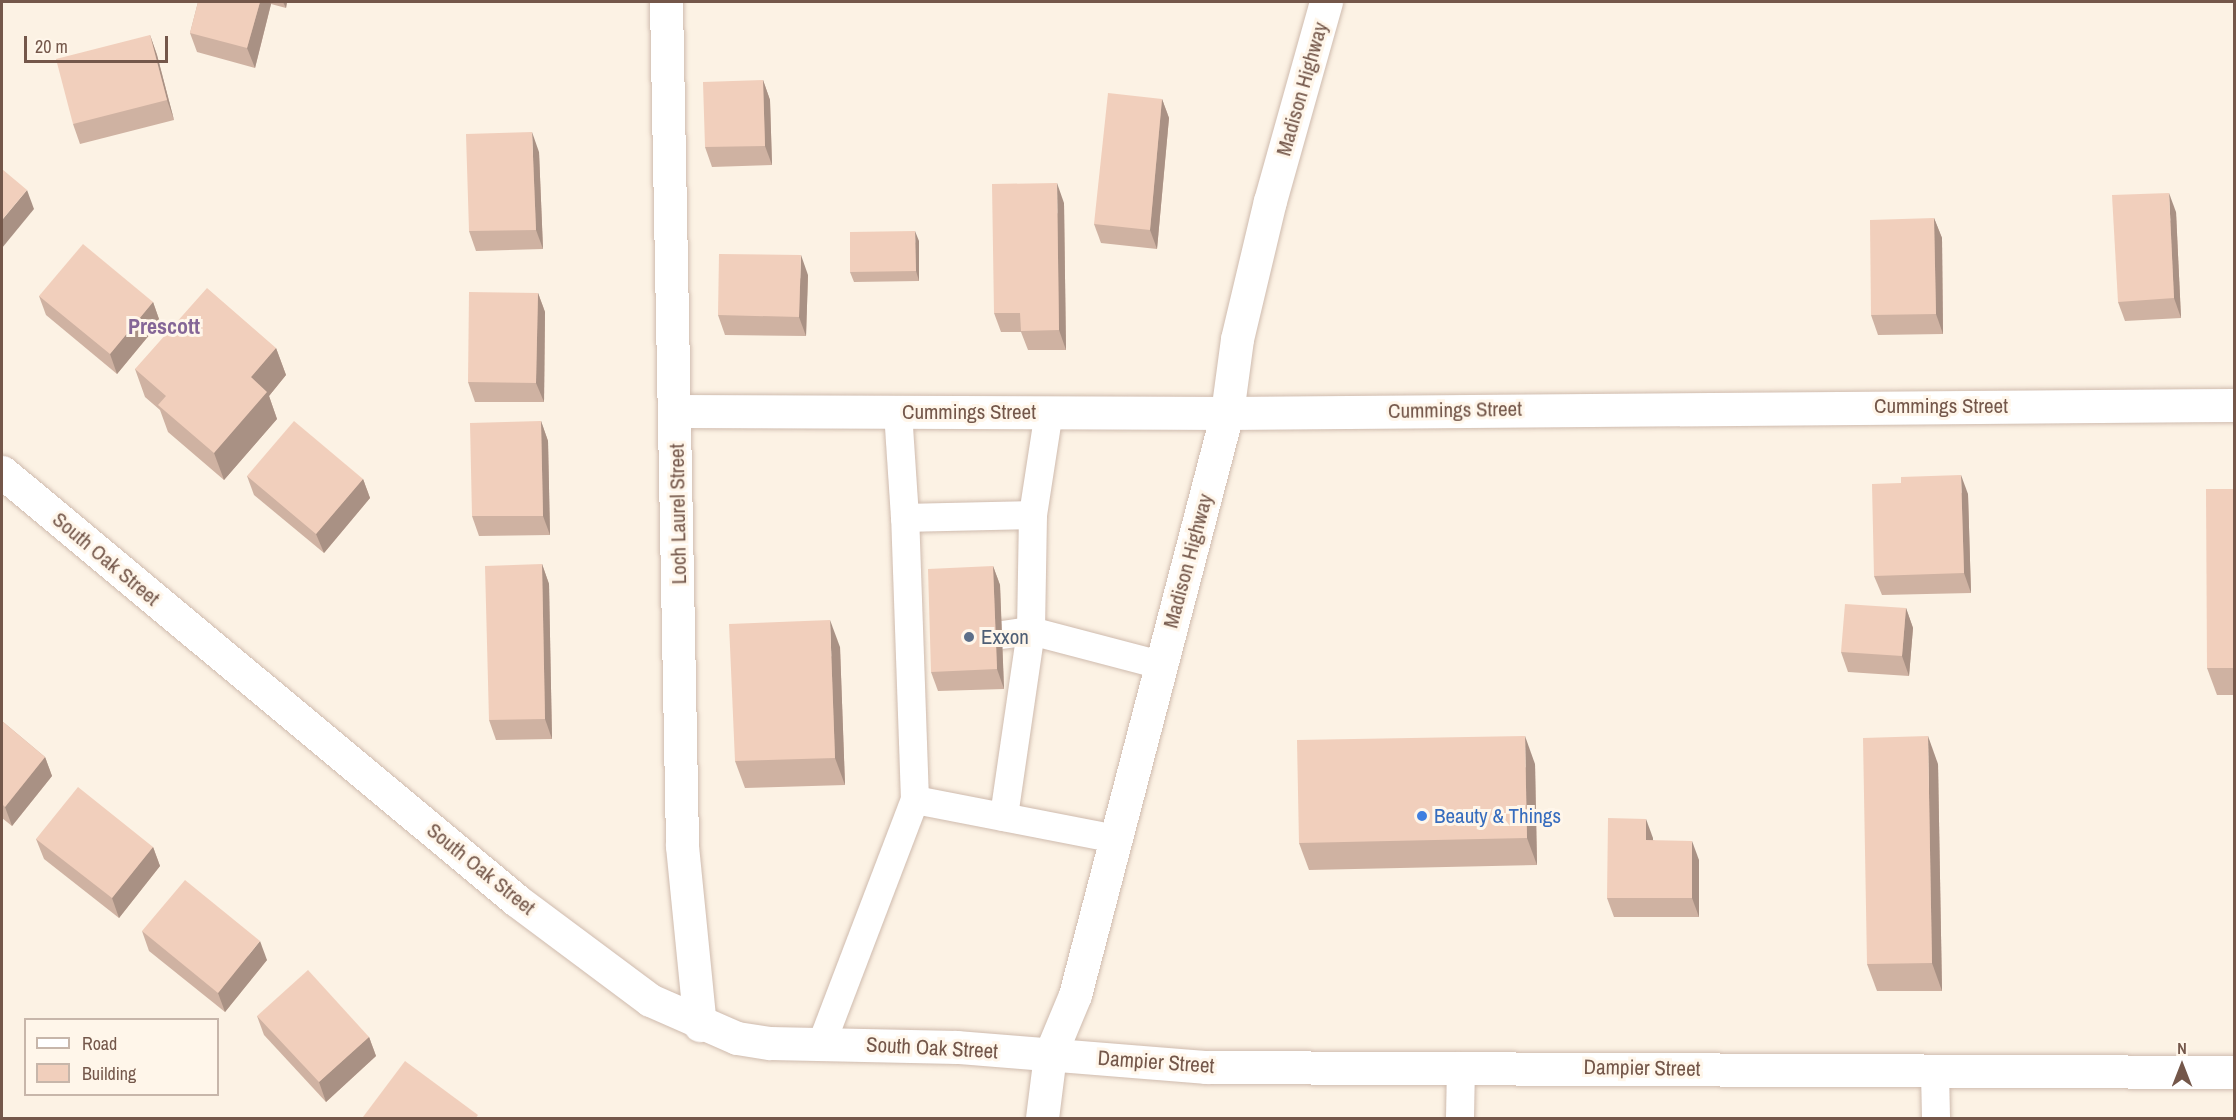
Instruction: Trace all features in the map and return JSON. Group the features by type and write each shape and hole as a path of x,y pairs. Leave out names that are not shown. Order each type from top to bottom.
{"main road":[{"name":"Loch Laurel Street","path":"666,2 676,411 682,846 700,1025"},
{"name":"Madison Highway","path":"1042,1119 1050,1054 1075,995 1227,413 1239,328 1326,2"},
{"name":"Cummings Street","path":"676,411 1227,413 2235,405"},
{"name":"South Oak Street","path":"2,472 516,900 650,1000 700,1025 737,1038 957,1047 1050,1054"},
{"name":"Dampier Street","path":"1050,1054 1206,1066 1461,1066 1935,1073 2235,1072"}],"lane":[{"path":"822,1043 915,800 922,640 905,518 898,412"},
{"path":"1004,817 1031,631 1033,515 1049,412"},
{"path":"905,518 1033,515"},
{"path":"1002,635 1031,631 1161,664"},
{"path":"915,800 1115,839"},
{"path":"1460,1119 1461,1066"},
{"path":"1935,1073 1936,1119"}],"building":[{"path":"198,2 260,2 247,48 190,33"},
{"path":"150,35 167,100 73,124 56,59"},
{"path":"763,80 765,146 705,147 703,82"},
{"path":"1108,93 1162,99 1150,230 1094,224"},
{"path":"532,132 536,230 469,231 466,134"},
{"path":"2,169 27,190 2,220"},
{"path":"1057,183 1059,330 1021,331 1020,313 994,313 992,184"},
{"path":"2169,193 2174,298 2118,302 2112,195"},
{"path":"1934,218 1936,314 1871,315 1870,220"},
{"path":"915,231 916,271 850,272 850,232"},
{"path":"83,244 153,302 110,354 39,296"},
{"path":"719,254 801,255 799,317 718,315"},
{"path":"207,288 276,348 251,377 267,392 214,453 158,405 166,396 135,369"},
{"path":"469,292 538,293 536,383 468,382"},
{"path":"294,421 363,479 316,534 247,476"},
{"path":"541,421 543,516 472,516 470,423"},
{"path":"1961,475 1964,573 1874,576 1872,484 1901,483 1901,477"},
{"path":"2206,489 2235,489 2235,668 2207,668"},
{"path":"542,564 545,719 489,720 485,566"},
{"name":"Exxon","path":"993,566 997,669 931,672 928,569"},
{"path":"1845,604 1906,608 1902,656 1841,652"},
{"path":"830,620 835,758 735,761 729,624"},
{"path":"2,721 45,757 5,807 2,804"},
{"name":"Beauty & Things","path":"1525,736 1527,838 1299,843 1297,740"},
{"path":"1928,736 1932,963 1867,964 1863,738"},
{"path":"78,787 153,847 112,898 36,839"},
{"path":"1608,818 1646,819 1646,840 1692,841 1692,898 1607,898"},
{"path":"185,880 260,941 218,993 142,931"},
{"path":"308,970 369,1037 319,1082 257,1016"},
{"path":"405,1061 478,1115 475,1119 365,1119 363,1117"}],"place":[{"name":"Exxon","path":"969,637"},
{"name":"Beauty & Things","path":"1422,816"}],"district":[{"name":"Prescott","path":"164,327"}]}
